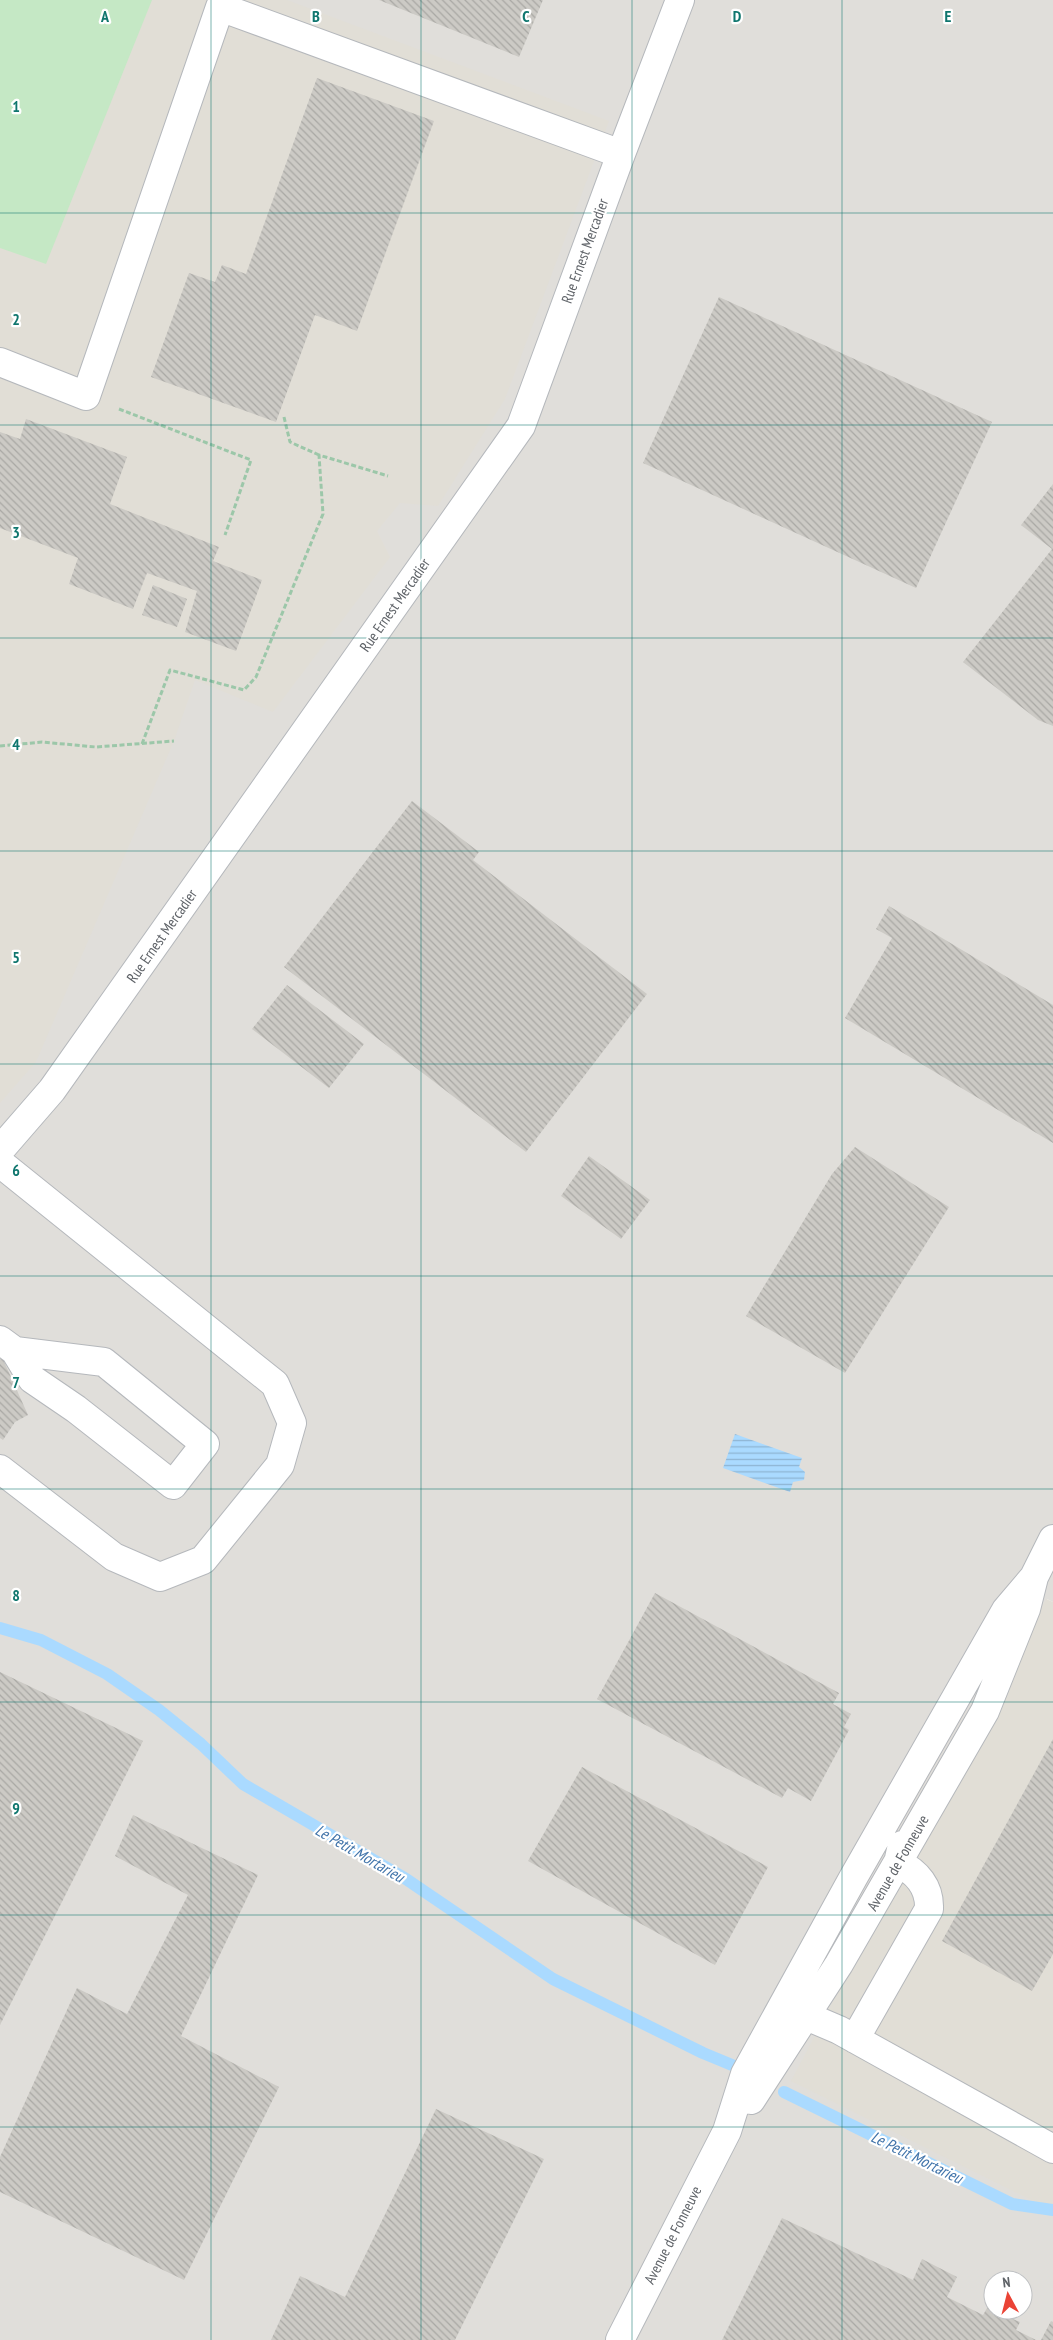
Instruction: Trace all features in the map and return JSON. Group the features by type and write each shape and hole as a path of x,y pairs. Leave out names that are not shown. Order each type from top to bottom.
{"street":[{"name":"Rue Ernest Mercadier","path":"0,1150 52,1090 521,426 680,0"},
{"path":"0,362 86,396 220,6 621,154"},
{"path":"0,1163 275,1384 292,1423 280,1465 203,1560 160,1577 114,1557 0,1469"},
{"path":"7,1346 104,1362 206,1444 173,1485 76,1409 32,1379 7,1346"},
{"name":"Avenue de Fonneuve","path":"727,2131 749,2103 804,2015 839,1964 985,1711 1026,1609 1043,1583 1053,1539"},
{"name":"Avenue de Fonneuve","path":"620,2340 727,2131 745,2074 853,1878 1006,1610 1043,1583"},
{"path":"854,2039 930,1909 930,1896 924,1884 908,1868 898,1863 925,1753"},
{"path":"804,2015 840,2030 1053,2149"}],"path":[{"path":"86,396 251,460 225,535"},
{"path":"284,417 290,442 319,454 388,476"},
{"path":"142,744 170,670 244,690 256,677 323,514 319,454"},
{"path":"0,746 42,742 96,747 174,741"}],"shaded area":[{"path":"0,0 1053,0 1053,1602 1047,1599 1045,2207 1053,2208 1053,2340 0,2340"},
{"path":"0,0 287,0 609,121 505,399 438,506 400,503 377,531 390,557 273,712 195,680 174,741 36,1062 0,1103"},
{"path":"1046,1599 1053,1602 1053,2208 1045,2207 791,2081"}],"green space":[{"path":"0,0 152,0 46,264 0,248"}],"water":[{"path":"735,1434 802,1458 799,1467 805,1472 804,1480 793,1482 790,1492 723,1468"}],"building":[{"path":"379,0 543,0 519,57"},
{"path":"317,78 434,121 357,331 315,315 276,422 151,377 189,273 215,282 222,265 246,274"},
{"path":"719,297 992,422 916,588 643,463"},
{"path":"26,419 127,457 110,504 219,547 213,561 262,580 236,651 185,632 197,591 147,573 133,609 69,584 78,558 0,528 0,432 20,439"},
{"path":"1053,484 1053,726 1038,720 963,662 1052,549 1021,525"},
{"path":"153,585 187,599 177,627 142,615"},
{"path":"412,801 479,852 473,860 647,994 526,1152 284,967"},
{"path":"889,906 1053,1005 1053,1143 845,1018 892,938 876,929"},
{"path":"287,985 364,1044 329,1088 252,1029"},
{"path":"855,1147 949,1207 845,1373 746,1316 832,1174"},
{"path":"589,1156 650,1200 621,1239 561,1196"},
{"path":"2,1357 28,1415 15,1422 3,1440 0,1438 0,1360"},
{"path":"655,1593 839,1693 833,1704 851,1714 844,1727 849,1730 811,1801 788,1788 782,1798 597,1699"},
{"path":"0,1672 143,1741 0,2025"},
{"path":"1053,1739 1053,1954 1032,1991 942,1941"},
{"path":"582,1767 768,1867 715,1965 528,1861"},
{"path":"133,1815 258,1875 181,2036 279,2087 184,2280 0,2192 0,2157 77,1988 127,2014 188,1895 115,1856"},
{"path":"436,2109 544,2159 455,2340 271,2340 300,2276 345,2297"},
{"path":"782,2218 913,2280 922,2259 957,2277 947,2297 983,2315 983,2320 1015,2320 1020,2322 1016,2330 1036,2340 722,2340"},
{"path":"1051,2321 1053,2322 1053,2340 1041,2340"}],"waterway":[{"name":"Le Petit Mortarieu","path":"0,1628 41,1640 107,1674 159,1710 201,1744 243,1784 406,1879 553,1979 703,2053 732,2065"},
{"name":"Le Petit Mortarieu","path":"784,2092 1012,2204 1053,2210"}]}
